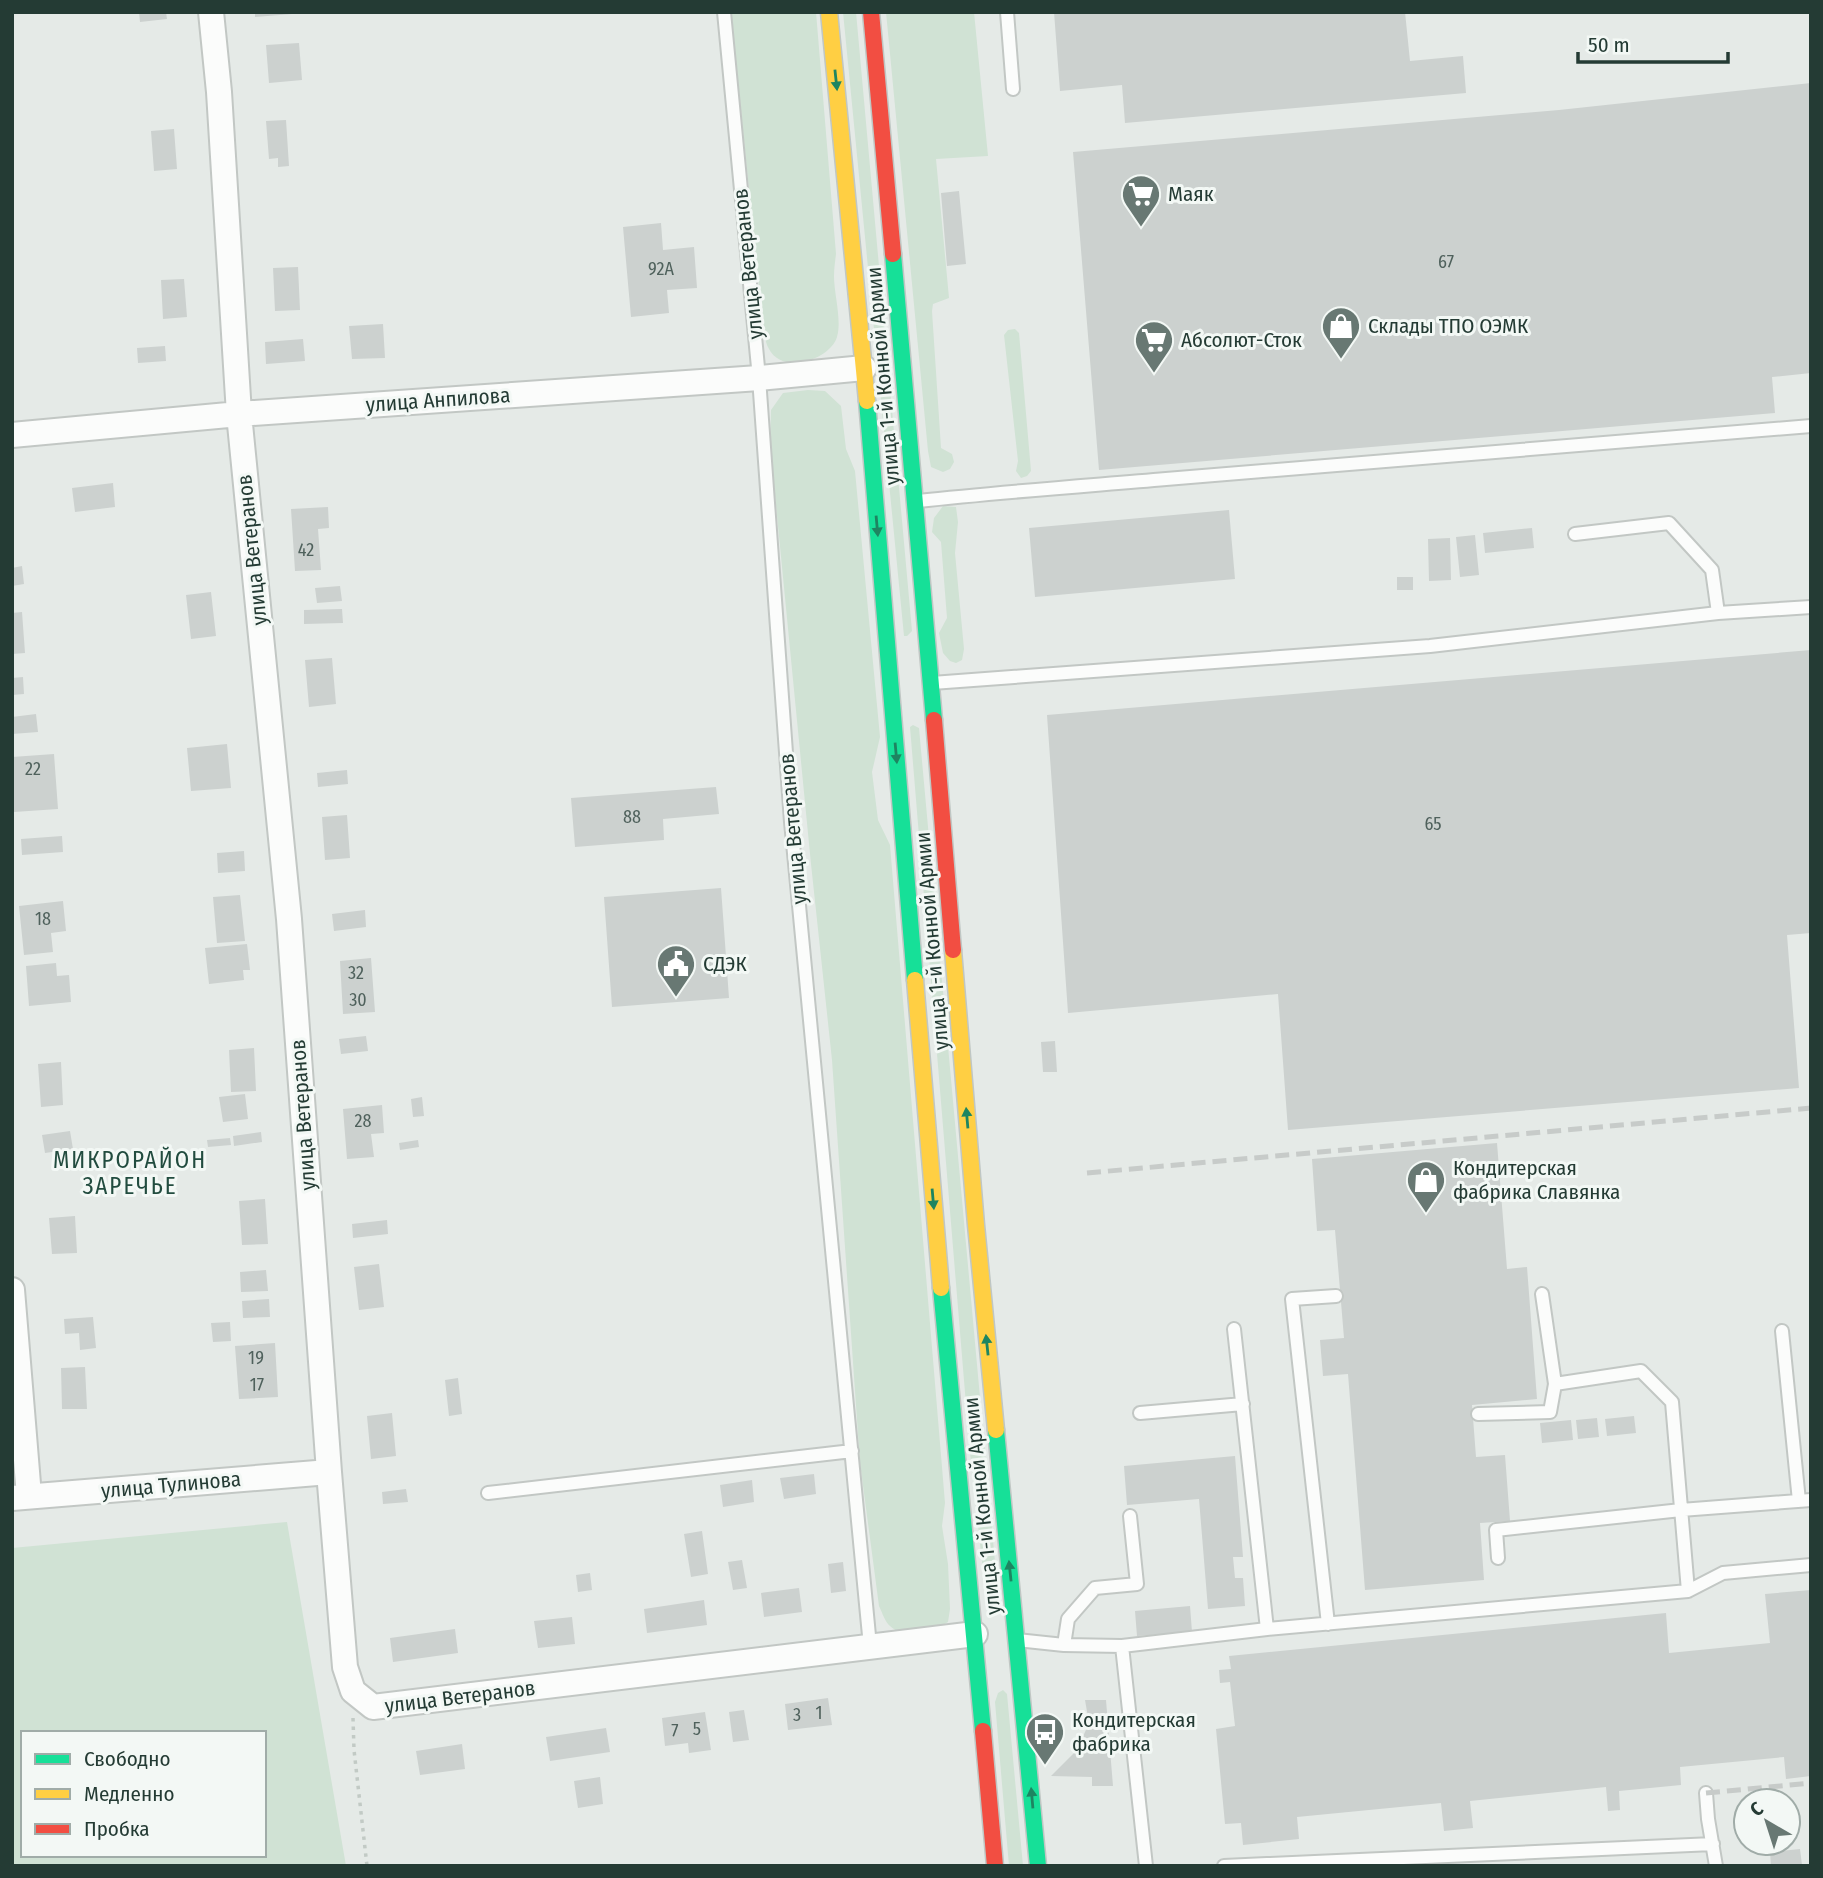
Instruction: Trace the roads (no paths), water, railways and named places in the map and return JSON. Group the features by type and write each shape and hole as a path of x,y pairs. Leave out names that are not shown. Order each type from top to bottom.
{"main road":[{"name":"улица 1-й Конной Армии","path":"830,12 864,368 911,685 976,1225 992,1640 995,1866"},
{"name":"улица 1-й Конной Армии","path":"871,12 916,501 911,685 936,1229 992,1640 1038,1866"}],"street":[{"name":"улица Ветеранов","path":"211,12 219,92 239,414 289,919 345,1667 353,1691 373,1707 870,1646 992,1640"},
{"name":"улица Анпилова","path":"12,435 239,414 759,378 864,368"},
{"path":"12,1290 20,1497"},
{"name":"улица Тулинова","path":"20,1497 329,1472"}],"lane":[{"name":"улица Ветеранов","path":"724,12 759,378 791,822 870,1646"},
{"path":"1007,12 1013,89"},
{"path":"916,501 1811,426"},
{"path":"1575,534 1669,523 1712,570 1718,613"},
{"path":"911,685 1430,646 1718,613 1811,607"},
{"path":"1478,1414 1549,1412 1555,1384 1542,1294"},
{"path":"1328,1624 1292,1299 1336,1296"},
{"path":"1234,1329 1267,1629"},
{"path":"1497,1558 1496,1530 1681,1510 1805,1501 1782,1331"},
{"path":"1555,1384 1641,1371 1672,1402 1688,1591"},
{"path":"1140,1413 1243,1404"},
{"path":"488,1493 852,1451"},
{"path":"1064,1645 1068,1619 1095,1588 1137,1584 1130,1516"},
{"path":"992,1640 1122,1646 1267,1629 1688,1591 1723,1573 1811,1565"},
{"path":"1122,1646 1146,1866"},
{"path":"1706,1793 1716,1866"},
{"path":"1224,1866 1713,1844"}],"railway":[{"path":"1087,1173 1811,1108"},
{"path":"1706,1793 1811,1783"}],"place":[{"name":"Маяк","path":"1141,228"},
{"name":"Склады ТПО ОЭМК","path":"1341,360"},
{"name":"Абсолют-Сток","path":"1154,374"},
{"name":"СДЭК","path":"676,998"},
{"name":"Кондитерская фабрика Славянка","path":"1426,1214"},
{"name":"Кондитерская фабрика","path":"1045,1766"}],"district":[{"name":"МИКРОРАЙОН ЗАРЕЧЬЕ","path":"130,1173"}]}
